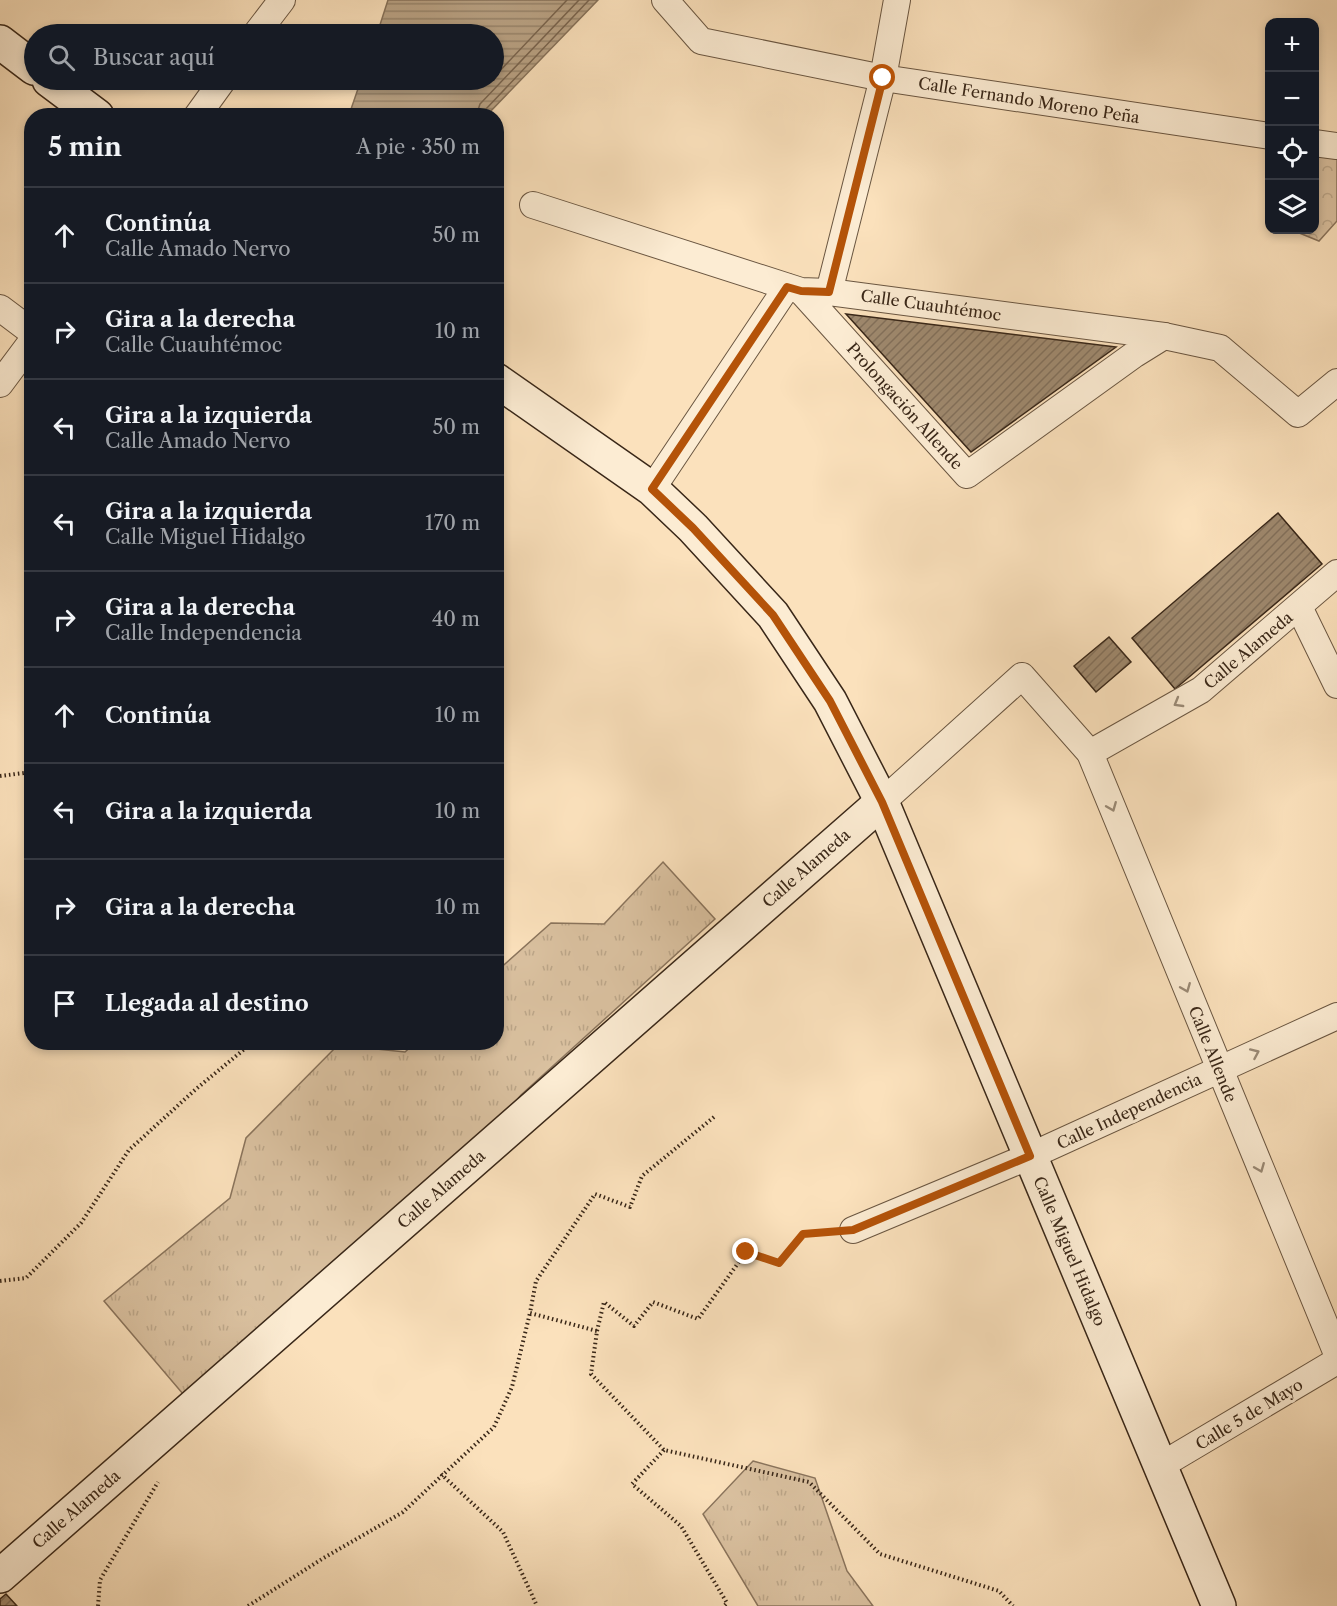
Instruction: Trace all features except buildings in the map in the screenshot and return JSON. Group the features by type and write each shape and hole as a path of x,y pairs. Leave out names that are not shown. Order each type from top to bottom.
{"street":[{"path":"264,24 282,0"},
{"name":"Calle Fernando Moreno Peña","path":"666,0 701,41 883,78 1265,135"},
{"path":"829,292 883,78 897,0"},
{"path":"0,42 24,60"},
{"path":"63,90 87,108"},
{"path":"203,108 216,90"},
{"path":"1319,144 1337,146"},
{"name":"Calle Cuauhtémoc","path":"533,205 794,289 1164,336 1220,348 1298,414 1337,382"},
{"path":"652,489 794,289"},
{"name":"Prolongación Allende","path":"794,289 967,474 1135,354 1164,336"},
{"path":"0,308 24,326"},
{"path":"0,384 24,352"},
{"name":"Calle Miguel Hidalgo","path":"504,386 652,489 693,528 773,615 830,701 882,802 1219,1606"},
{"name":"Calle Alameda","path":"1090,753 1201,690 1337,573"},
{"path":"1299,607 1337,684"},
{"name":"Calle Allende","path":"882,802 1022,676 1090,753 1337,1354"},
{"name":"Calle Alameda","path":"0,1576 882,802"},
{"name":"Calle Independencia","path":"853,1230 1030,1156 1337,1016"},
{"name":"Calle 5 de Mayo","path":"1160,1466 1337,1361"}],"path":[{"path":"0,776 24,773"},
{"path":"0,1281 26,1278 81,1223 129,1150 243,1050"},
{"path":"249,1606 322,1559 403,1512 441,1474 494,1427 513,1387 536,1281 595,1194 630,1207 642,1176 714,1117"},
{"path":"853,1230 803,1234 779,1263 746,1252 698,1319 653,1302 633,1326 604,1302 591,1374 664,1450 809,1482 880,1554 999,1591 1013,1606"},
{"path":"530,1313 597,1331"},
{"path":"664,1450 632,1484 681,1526 727,1603 724,1606"},
{"path":"441,1474 503,1532 537,1606"},
{"path":"98,1606 100,1580 160,1479"}],"green space":[{"path":"1319,157 1337,159 1337,221 1319,241 1302,234 1319,234"},
{"path":"663,862 715,919 521,1095 474,1151 183,1394 104,1301 230,1198 246,1138 333,1050 405,1052 407,1050 504,1050 504,965 551,923 604,924"},
{"path":"753,1461 815,1478 847,1571 873,1606 758,1606 703,1514"}],"water":[{"path":"388,0 598,0 494,108 351,108 358,90 504,90 504,24 380,24"}],"route":[{"path":"746,1252 779,1263 803,1234 853,1230 1030,1156 882,802 830,701 773,615 693,528 652,489 787,287 801,291 829,292 883,78"}]}
